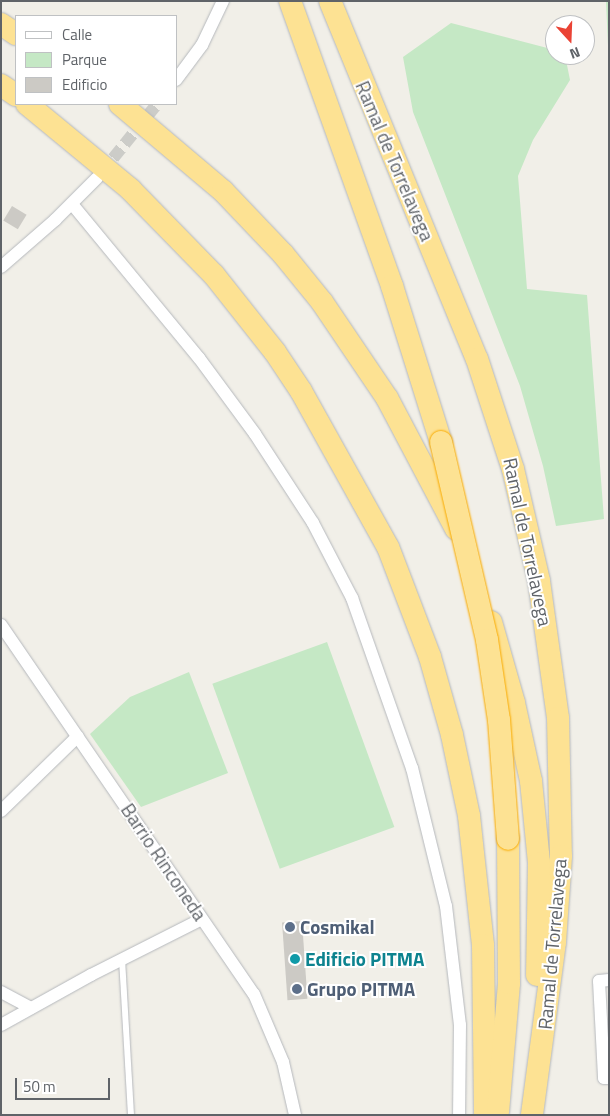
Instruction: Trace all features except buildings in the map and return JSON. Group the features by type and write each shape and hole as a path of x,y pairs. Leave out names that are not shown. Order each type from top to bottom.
{"highway":[{"name":"Ramal de Torrelavega","path":"290,1 392,286 441,442 468,547 489,648 499,720 508,839 509,983 498,1115"},
{"name":"Ramal de Torrelavega","path":"330,1 477,359 513,469 539,581 558,718 560,856 554,942 532,1115"},
{"path":"1,24 15,33"},
{"path":"1,85 15,94"},
{"path":"28,105 93,155 159,216 246,314 275,352 322,425 391,554 430,657 452,736 469,816 483,945 485,1115"},
{"path":"121,105 223,191 283,254 322,302 405,429 470,561 514,703 531,781 538,836 537,974 522,1115"}],"street":[{"path":"178,77 202,45 223,1"},
{"path":"1,267 72,204 97,178"},
{"path":"72,204 199,358 255,434 313,523 352,598 412,768 446,906 460,1025 459,1115"},
{"name":"Barrio Rinconeda","path":"1,625 254,994 266,1017 283,1062 295,1115"},
{"path":"1,811 78,736"},
{"path":"1,1025 122,959 202,919"},
{"path":"609,980 599,981 604,1078 609,1078"},
{"path":"1,992 31,1008"}],"lane":[{"path":"122,959 131,1115"}],"green space":[{"path":"606,1 609,1 609,68"},
{"path":"451,23 545,47 545,65 567,65 570,80 533,140 518,176 527,289 587,295 604,519 556,526 543,466 520,386 413,112 403,57"},
{"path":"327,642 394,827 280,869 212,684"},
{"path":"189,672 228,773 141,807 90,734 130,697"}],"tunnel":[{"path":"102,172 156,105"}],"place":[{"name":"Cosmikal","path":"290,927"},
{"name":"Edificio PITMA","path":"295,959"},
{"name":"Grupo PITMA","path":"297,989"}]}
